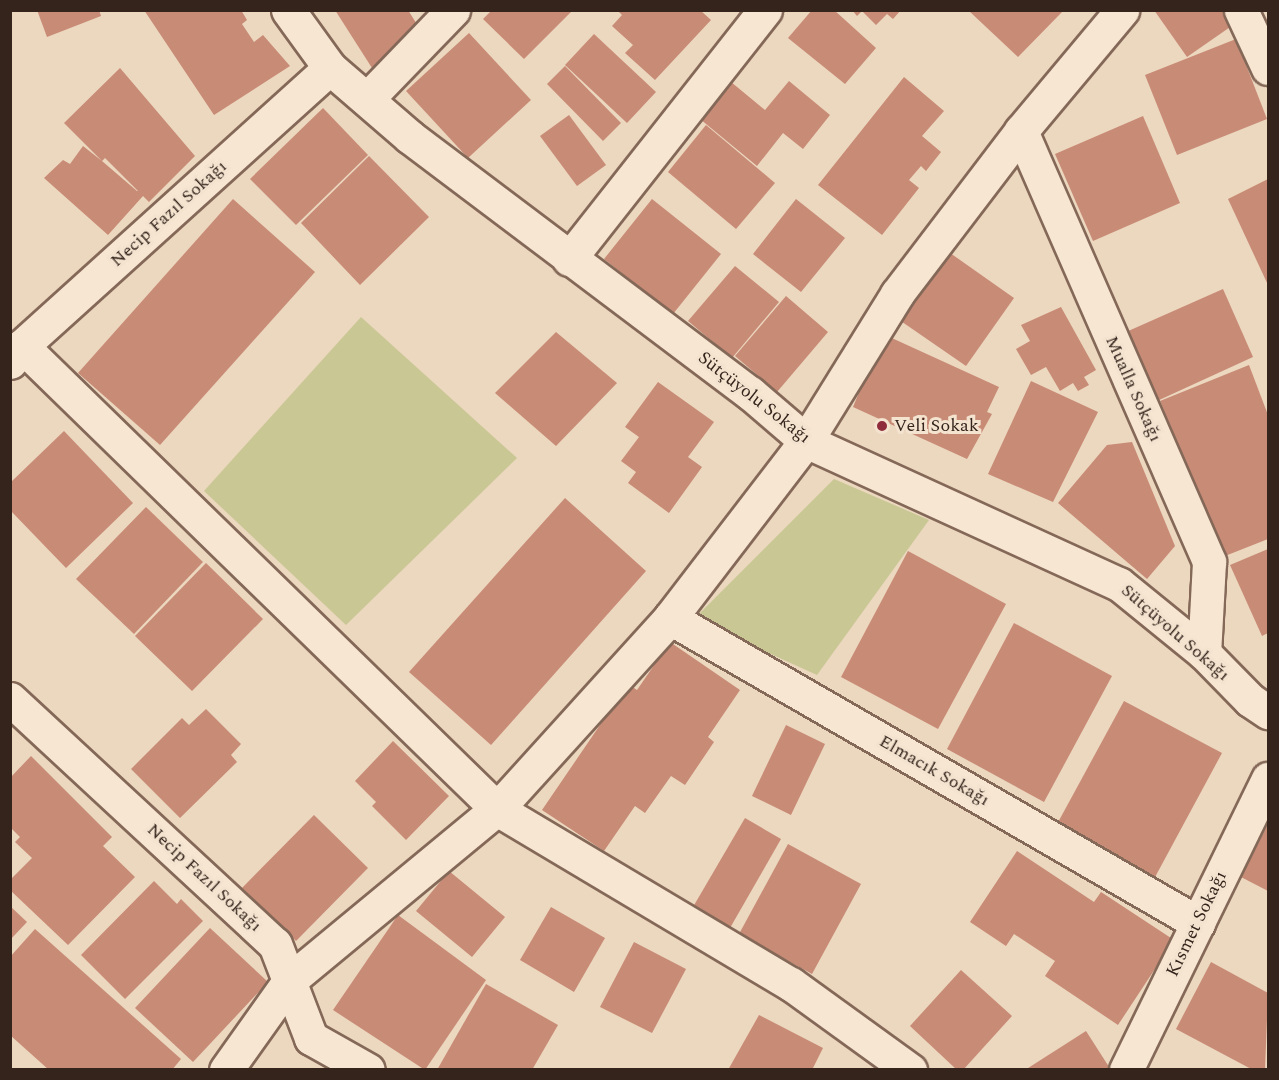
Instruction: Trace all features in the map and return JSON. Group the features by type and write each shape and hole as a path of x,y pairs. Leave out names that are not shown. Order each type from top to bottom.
{"street":[{"name":"Sütçüyolu Sokağı","path":"288,10 330,68 410,137 568,259 750,393 806,441 1119,584 1204,653 1250,700 1269,712"},
{"path":"568,259 765,10"},
{"path":"226,1070 290,980 497,809 670,618 806,441 897,294 1021,131 1122,10"},
{"path":"1241,10 1269,68"},
{"path":"367,99 445,14"},
{"name":"Necip Fazıl Sokağı","path":"16,354 330,68"},
{"name":"Mualla Sokağı","path":"1021,131 1209,562 1204,653"},
{"path":"16,354 497,809 791,984 910,1070"},
{"name":"Elmacık Sokağı","path":"670,618 1198,923"},
{"name":"Necip Fazıl Sokağı","path":"10,699 275,944 311,1038 368,1070"},
{"name":"Kısmet Sokağı","path":"1126,1070 1269,779"}],"shaded area":[{"path":"361,317 517,458 346,625 204,491"},
{"path":"834,479 929,520 817,675 694,619"}],"building":[{"path":"37,10 99,10 101,16 47,37"},
{"path":"144,10 241,10 247,20 242,24 254,42 263,35 290,66 214,115"},
{"path":"335,10 408,10 423,34 372,68"},
{"path":"492,10 573,10 524,59 483,19"},
{"path":"617,10 700,10 711,20 655,80 625,53 633,45 612,26 622,15"},
{"path":"812,10 834,10 876,48 845,84 788,38"},
{"path":"852,10 901,10 893,19 887,14 876,25 862,11 857,16"},
{"path":"968,10 1064,10 1018,57"},
{"path":"1154,10 1223,10 1233,25 1187,57"},
{"path":"469,33 531,100 468,158 406,91"},
{"path":"594,34 656,92 627,123 565,65"},
{"path":"1236,39 1267,119 1177,155 1145,75"},
{"path":"565,66 621,123 603,141 547,84"},
{"path":"120,68 195,156 149,202 143,196 108,235 44,178 63,160 70,164 83,146 102,161 64,123","holes":["105,158 138,191 102,161"]},
{"path":"725,77 765,110 789,81 830,115 803,149 783,133 757,166 694,114"},
{"path":"904,77 944,111 922,136 941,152 926,171 921,166 909,180 919,188 882,235 818,185"},
{"path":"323,108 368,155 296,225 250,179"},
{"path":"569,115 606,165 577,186 540,136"},
{"path":"1143,116 1180,203 1093,241 1055,154"},
{"path":"706,125 775,183 736,229 668,172"},
{"path":"369,156 429,217 360,285 301,223"},
{"path":"1268,179 1268,285 1228,199"},
{"path":"233,199 315,272 160,445 78,373"},
{"path":"652,199 721,254 673,314 604,259"},
{"path":"796,199 845,238 801,292 753,254"},
{"path":"943,248 1014,298 966,366 895,317"},
{"path":"735,266 779,302 732,358 688,321"},
{"path":"1223,289 1253,357 1157,401 1126,332"},
{"path":"786,296 828,332 777,392 735,356"},
{"path":"1061,307 1096,370 1084,377 1089,385 1078,391 1073,383 1060,391 1046,367 1031,375 1016,349 1030,341 1021,325"},
{"path":"556,332 617,383 556,446 495,393"},
{"path":"883,334 999,387 987,412 992,414 967,459 853,407"},
{"path":"1249,365 1268,415 1268,539 1225,556 1160,401"},
{"path":"1031,381 1098,412 1053,502 988,474"},
{"path":"658,382 714,422 688,457 702,467 669,513 628,483 636,472 621,461 639,437 625,427"},
{"path":"64,431 133,503 66,568 10,510 10,483"},
{"path":"1132,442 1175,546 1147,579 1058,503 1107,445"},
{"path":"565,498 646,571 491,745 409,672"},
{"path":"146,507 203,562 134,634 76,579"},
{"path":"1268,549 1268,633 1262,636 1230,565"},
{"path":"908,551 1006,604 938,729 841,677"},
{"path":"206,563 263,619 192,691 135,636"},
{"path":"1014,623 1112,676 1044,802 947,749"},
{"path":"670,642 740,690 708,737 714,742 685,785 671,776 645,813 635,806 604,851 542,810 628,684 637,690"},
{"path":"1124,701 1222,753 1154,879 1056,826"},
{"path":"206,709 241,744 231,755 237,762 180,818 131,769 182,718 189,725"},
{"path":"786,725 825,744 791,815 752,796"},
{"path":"393,741 449,796 406,840 372,806 376,802 355,781"},
{"path":"31,756 112,837 103,846 135,877 68,945 10,890 10,880 32,858 15,842 20,837 10,827 10,778"},
{"path":"314,815 368,868 296,941 242,888"},
{"path":"745,818 781,839 730,928 693,907"},
{"path":"1268,824 1268,891 1241,877"},
{"path":"788,844 861,884 812,974 739,934"},
{"path":"1017,851 1094,902 1101,892 1174,940 1118,1025 1045,976 1055,961 1014,934 1006,946 970,922"},
{"path":"449,871 505,917 472,957 416,911"},
{"path":"154,881 177,904 181,899 203,921 125,999 81,955"},
{"path":"10,906 27,922 10,940"},
{"path":"551,907 605,938 574,992 520,960"},
{"path":"398,915 486,980 425,1070 333,1010"},
{"path":"210,928 268,982 193,1062 135,1008"},
{"path":"35,929 181,1059 172,1070 49,1070 10,1035 10,957"},
{"path":"634,942 686,969 652,1033 600,1007"},
{"path":"1211,962 1268,993 1265,1070 1253,1070 1176,1029"},
{"path":"961,970 1012,1016 963,1070 957,1070 910,1026"},
{"path":"486,984 558,1025 532,1070 437,1070"},
{"path":"759,1015 823,1048 812,1070 728,1070"},
{"path":"1086,1031 1111,1070 1025,1070"}],"place":[{"name":"Veli Sokak","path":"882,426"}]}
